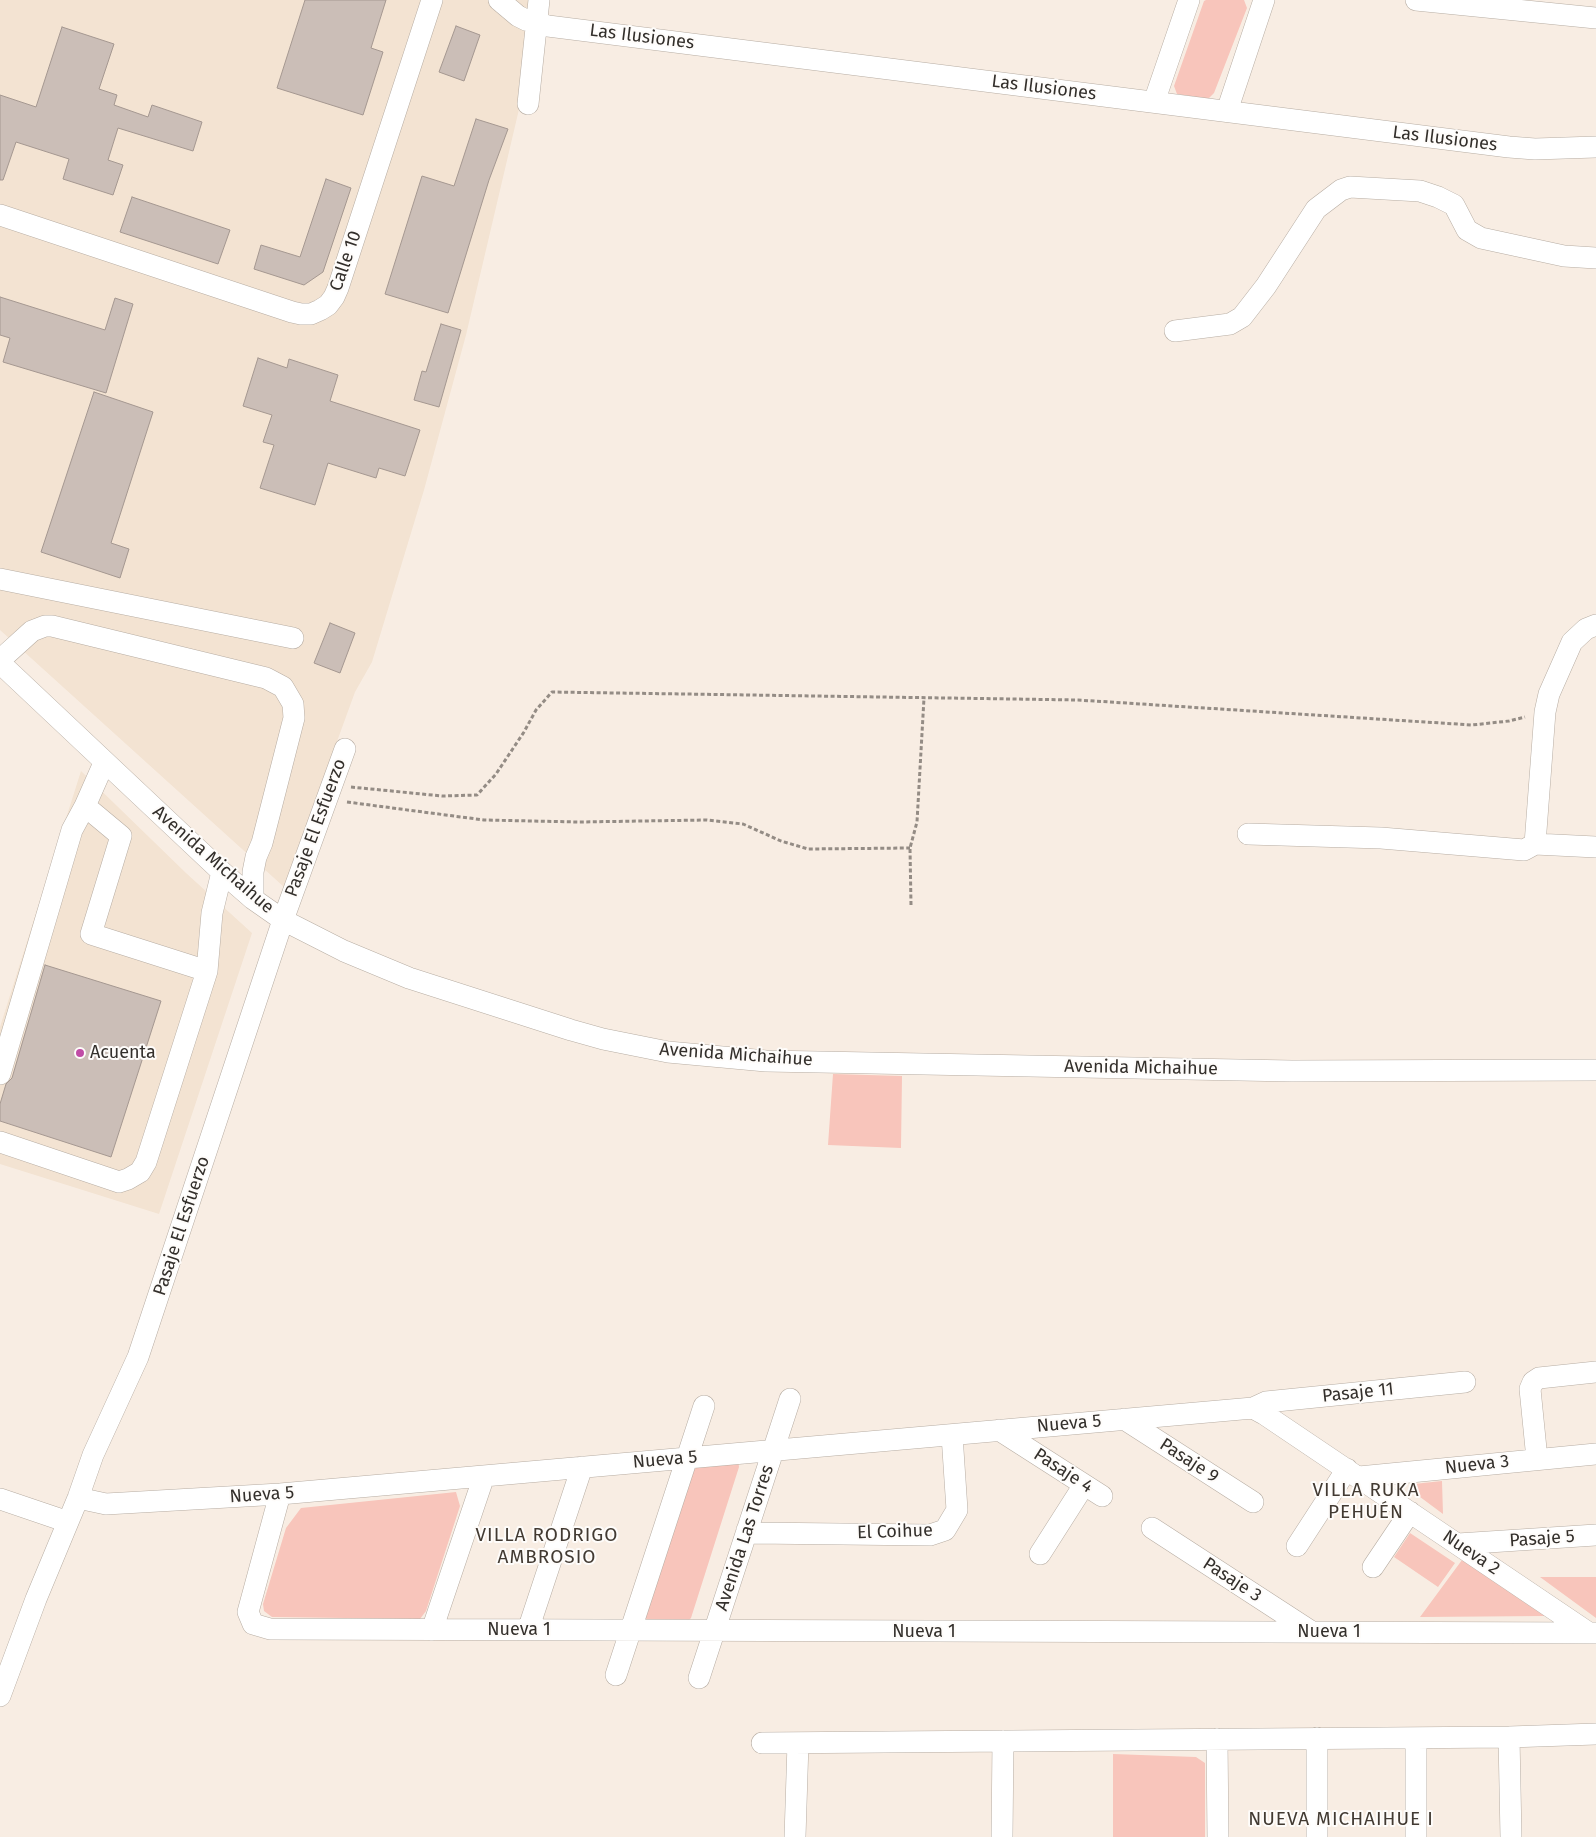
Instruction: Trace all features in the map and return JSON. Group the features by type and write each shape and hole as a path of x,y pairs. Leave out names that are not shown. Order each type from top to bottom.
{"street":[{"name":"Calle 10","path":"0,215 292,312 301,314 320,310 328,305 338,288 432,0"},
{"name":"Las Ilusiones","path":"499,0 518,16 536,23 1509,147 1534,149 1596,147"},
{"path":"528,104 539,0"},
{"path":"1154,102 1189,0"},
{"path":"1227,111 1264,0"},
{"path":"1416,0 1574,8 1596,18"},
{"path":"1175,331 1230,324 1242,317 1266,286 1316,209 1341,190 1350,187 1420,191 1454,205 1467,230 1481,238 1564,256 1596,258"},
{"path":"0,579 293,638"},
{"path":"1535,844 1545,712 1554,679 1572,642 1586,628 1596,625"},
{"path":"0,661 32,631 45,626 52,626 266,678 283,687 293,704 294,718 262,844 256,857 253,872 253,899"},
{"name":"Avenida Michaihue","path":"0,661 104,763 222,872 253,899 283,920 368,962 443,990 603,1039 701,1056 776,1061 1272,1070 1596,1070"},
{"name":"Pasaje El Esfuerzo","path":"0,1696 93,1455 138,1357 283,920 345,749"},
{"path":"0,1074 72,830 104,763"},
{"path":"85,806 121,836 91,934 207,971"},
{"path":"1248,834 1381,838 1524,850 1535,844 1596,847"},
{"path":"0,1142 119,1182 140,1172 146,1162 207,971 212,913 222,872"},
{"path":"1537,1459 1530,1389 1533,1382 1539,1378 1596,1372"},
{"name":"Pasaje 11","path":"1253,1408 1266,1402 1464,1382"},
{"name":"Avenida Las Torres","path":"699,1678 790,1399"},
{"path":"616,1676 704,1406"},
{"name":"Nueva 5","path":"78,1498 106,1504 280,1494 1253,1408"},
{"name":"Nueva 2","path":"1253,1408 1593,1633"},
{"name":"Pasaje 9","path":"1124,1419 1253,1502"},
{"name":"Pasaje 4","path":"999,1430 1102,1496"},
{"name":"El Coihue","path":"747,1530 753,1533 930,1535 945,1530 957,1510 952,1434"},
{"name":"Nueva 3","path":"1353,1473 1596,1454"},
{"path":"528,1630 582,1467"},
{"path":"1297,1546 1353,1473"},
{"path":"432,1630 484,1476"},
{"path":"1040,1554 1084,1485"},
{"name":"Nueva 1","path":"280,1494 248,1612 253,1624 270,1629 1593,1633"},
{"path":"0,1499 68,1522"},
{"path":"1373,1567 1410,1512"},
{"name":"Pasaje 3","path":"1152,1528 1312,1632"},
{"name":"Pasaje 5","path":"1458,1544 1596,1535"},
{"path":"762,1743 1509,1737 1596,1734"},
{"path":"1509,1737 1511,1837"},
{"path":"1317,1738 1317,1837"},
{"path":"1416,1738 1416,1837"},
{"path":"1217,1739 1218,1837"},
{"path":"1002,1837 1003,1741"},
{"path":"795,1837 798,1742"}],"path":[{"path":"329,792 442,796 476,795 496,774 536,710 552,692 1078,700 1472,725 1509,721 1545,712"},
{"path":"911,905 910,848 916,822 924,698"},
{"path":"329,792 484,820 579,822 707,820 743,824 781,841 808,849 910,848"}],"shaded area":[{"path":"0,0 529,0 520,105 466,335 424,490 372,662 355,692 284,887 0,630"},
{"path":"1244,0 1247,8 1214,93 1208,99 1177,94 1174,86 1204,1"},
{"path":"81,771 186,873 252,933 159,1214 0,1164 0,1027"},
{"path":"833,1074 902,1076 901,1148 828,1145"},
{"path":"738,1460 739,1467 691,1618 685,1624 648,1623 645,1616 694,1470 699,1465"},
{"path":"1442,1481 1443,1514 1412,1491 1414,1484"},
{"path":"456,1492 460,1506 426,1611 420,1619 272,1617 264,1611 263,1604 286,1528 301,1508"},
{"path":"1410,1533 1455,1563 1438,1587 1394,1557"},
{"path":"1462,1560 1545,1616 1420,1617"},
{"path":"1540,1577 1596,1577 1596,1618"},
{"path":"1113,1754 1196,1757 1205,1763 1205,1837 1113,1837"}],"building":[{"path":"305,0 386,0 371,48 383,52 363,115 277,88"},
{"path":"456,26 480,35 464,81 439,72"},
{"path":"62,27 114,44 99,89 117,95 114,105 148,117 152,105 202,122 193,151 118,128 108,160 123,165 113,195 63,179 69,159 16,142 3,180 0,180 0,95 36,107"},
{"path":"476,119 508,129 489,180 448,313 385,294 422,176 454,186"},
{"path":"326,179 351,188 323,272 304,285 254,269 261,245 300,257"},
{"path":"132,197 230,230 218,264 120,232"},
{"path":"0,297 105,330 115,298 133,304 106,393 3,362 10,338 0,335"},
{"path":"441,324 461,330 439,407 414,400 422,371 426,372"},
{"path":"258,358 287,368 289,359 338,375 330,401 420,430 405,476 379,468 376,478 328,463 315,505 260,488 274,445 263,442 272,415 243,406"},
{"path":"94,392 153,412 111,543 129,549 120,578 41,552"},
{"path":"330,623 355,633 340,673 314,663"},
{"name":"Acuenta","path":"45,965 161,1001 111,1157 0,1121 0,1104 6,1084 12,1078"}],"place":[{"name":"Acuenta","path":"80,1053"}],"district":[{"name":"VILLA RUKA PEHUÉN","path":"1366,1502"},
{"name":"VILLA RODRIGO AMBROSIO","path":"547,1547"},
{"name":"NUEVA MICHAIHUE I","path":"1341,1820"}]}
